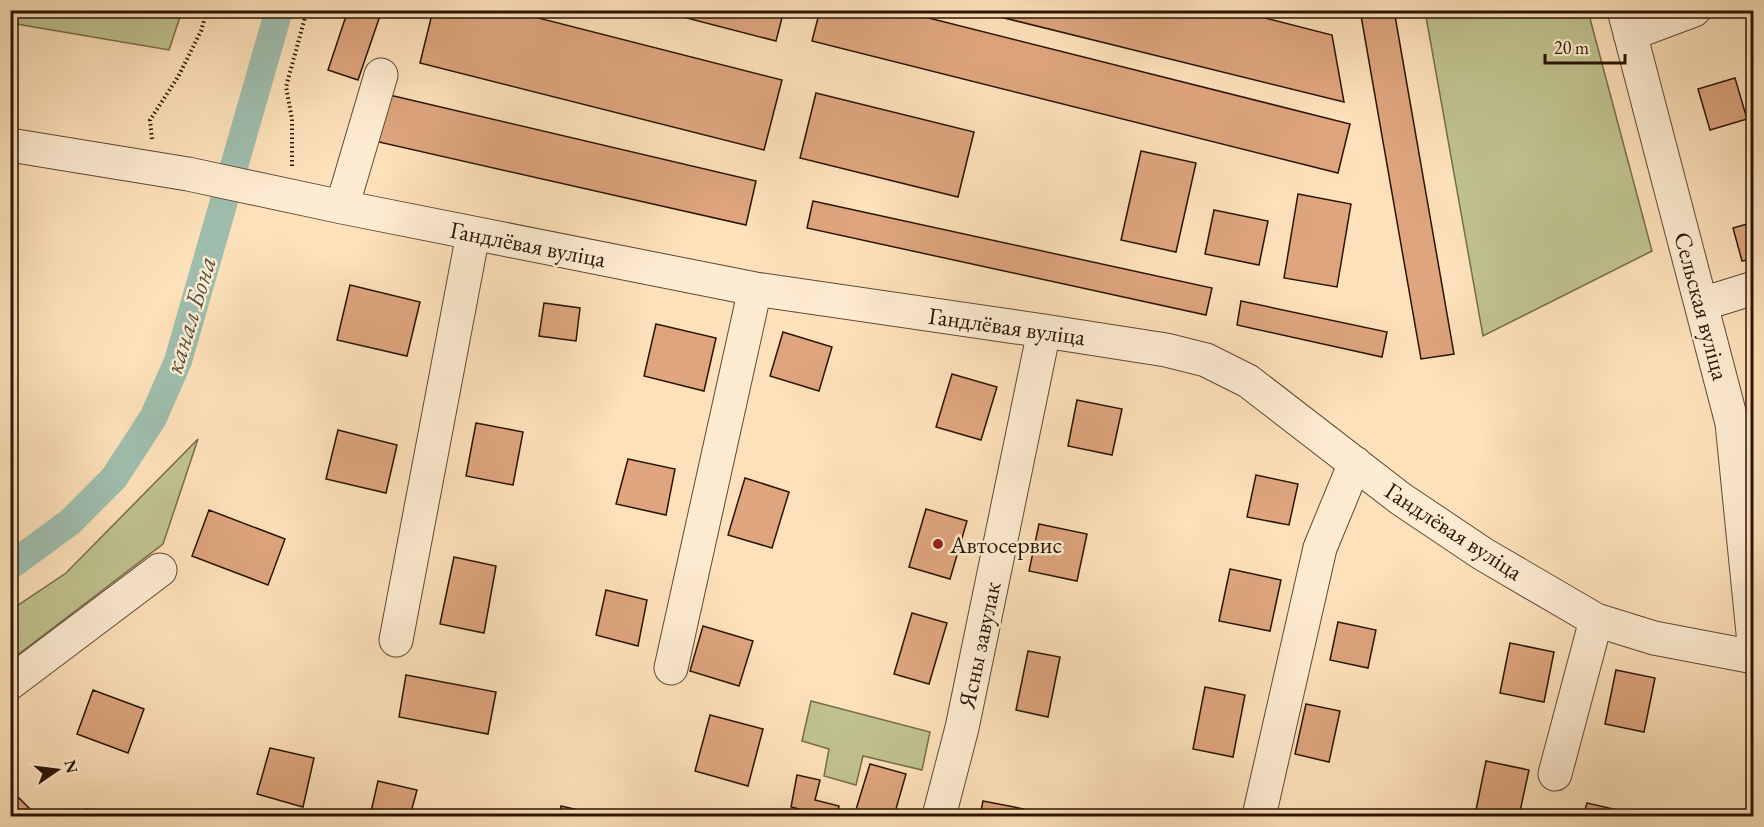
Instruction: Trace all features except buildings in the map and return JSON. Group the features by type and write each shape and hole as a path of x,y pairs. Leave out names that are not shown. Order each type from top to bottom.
{"street":[{"path":"1627,22 1694,10"},
{"name":"Сельская вуліца","path":"1627,22 1732,423 1754,643"},
{"path":"342,207 381,75"},
{"name":"Гандлёвая вуліца","path":"10,145 188,174 473,234 755,289 1166,350 1206,360 1248,381 1401,499 1483,554 1596,620 1654,638 1754,657"},
{"path":"396,640 473,234"},
{"path":"1702,304 1754,288"},
{"path":"671,668 755,289"},
{"name":"Ясны завулак","path":"939,816 962,728 1044,331"},
{"path":"1259,816 1320,548 1355,463"},
{"path":"10,683 160,570"},
{"path":"1555,774 1596,620"}],"path":[{"path":"155,168 150,120 178,77 201,31 207,10"},
{"path":"291,196 292,119 286,87 307,10"}],"green space":[{"path":"10,11 182,11 169,50 11,23"},
{"path":"1425,11 1588,11 1652,251 1483,336"},
{"path":"198,439 163,544 11,660 11,610 66,573"},
{"path":"811,701 930,732 922,770 863,756 856,785 824,776 829,749 802,741"}],"waterway":[{"name":"канал Бона","path":"10,566 70,522 114,478 153,418 178,361 279,10"}],"place":[{"name":"Автосервис","path":"938,544"}]}
